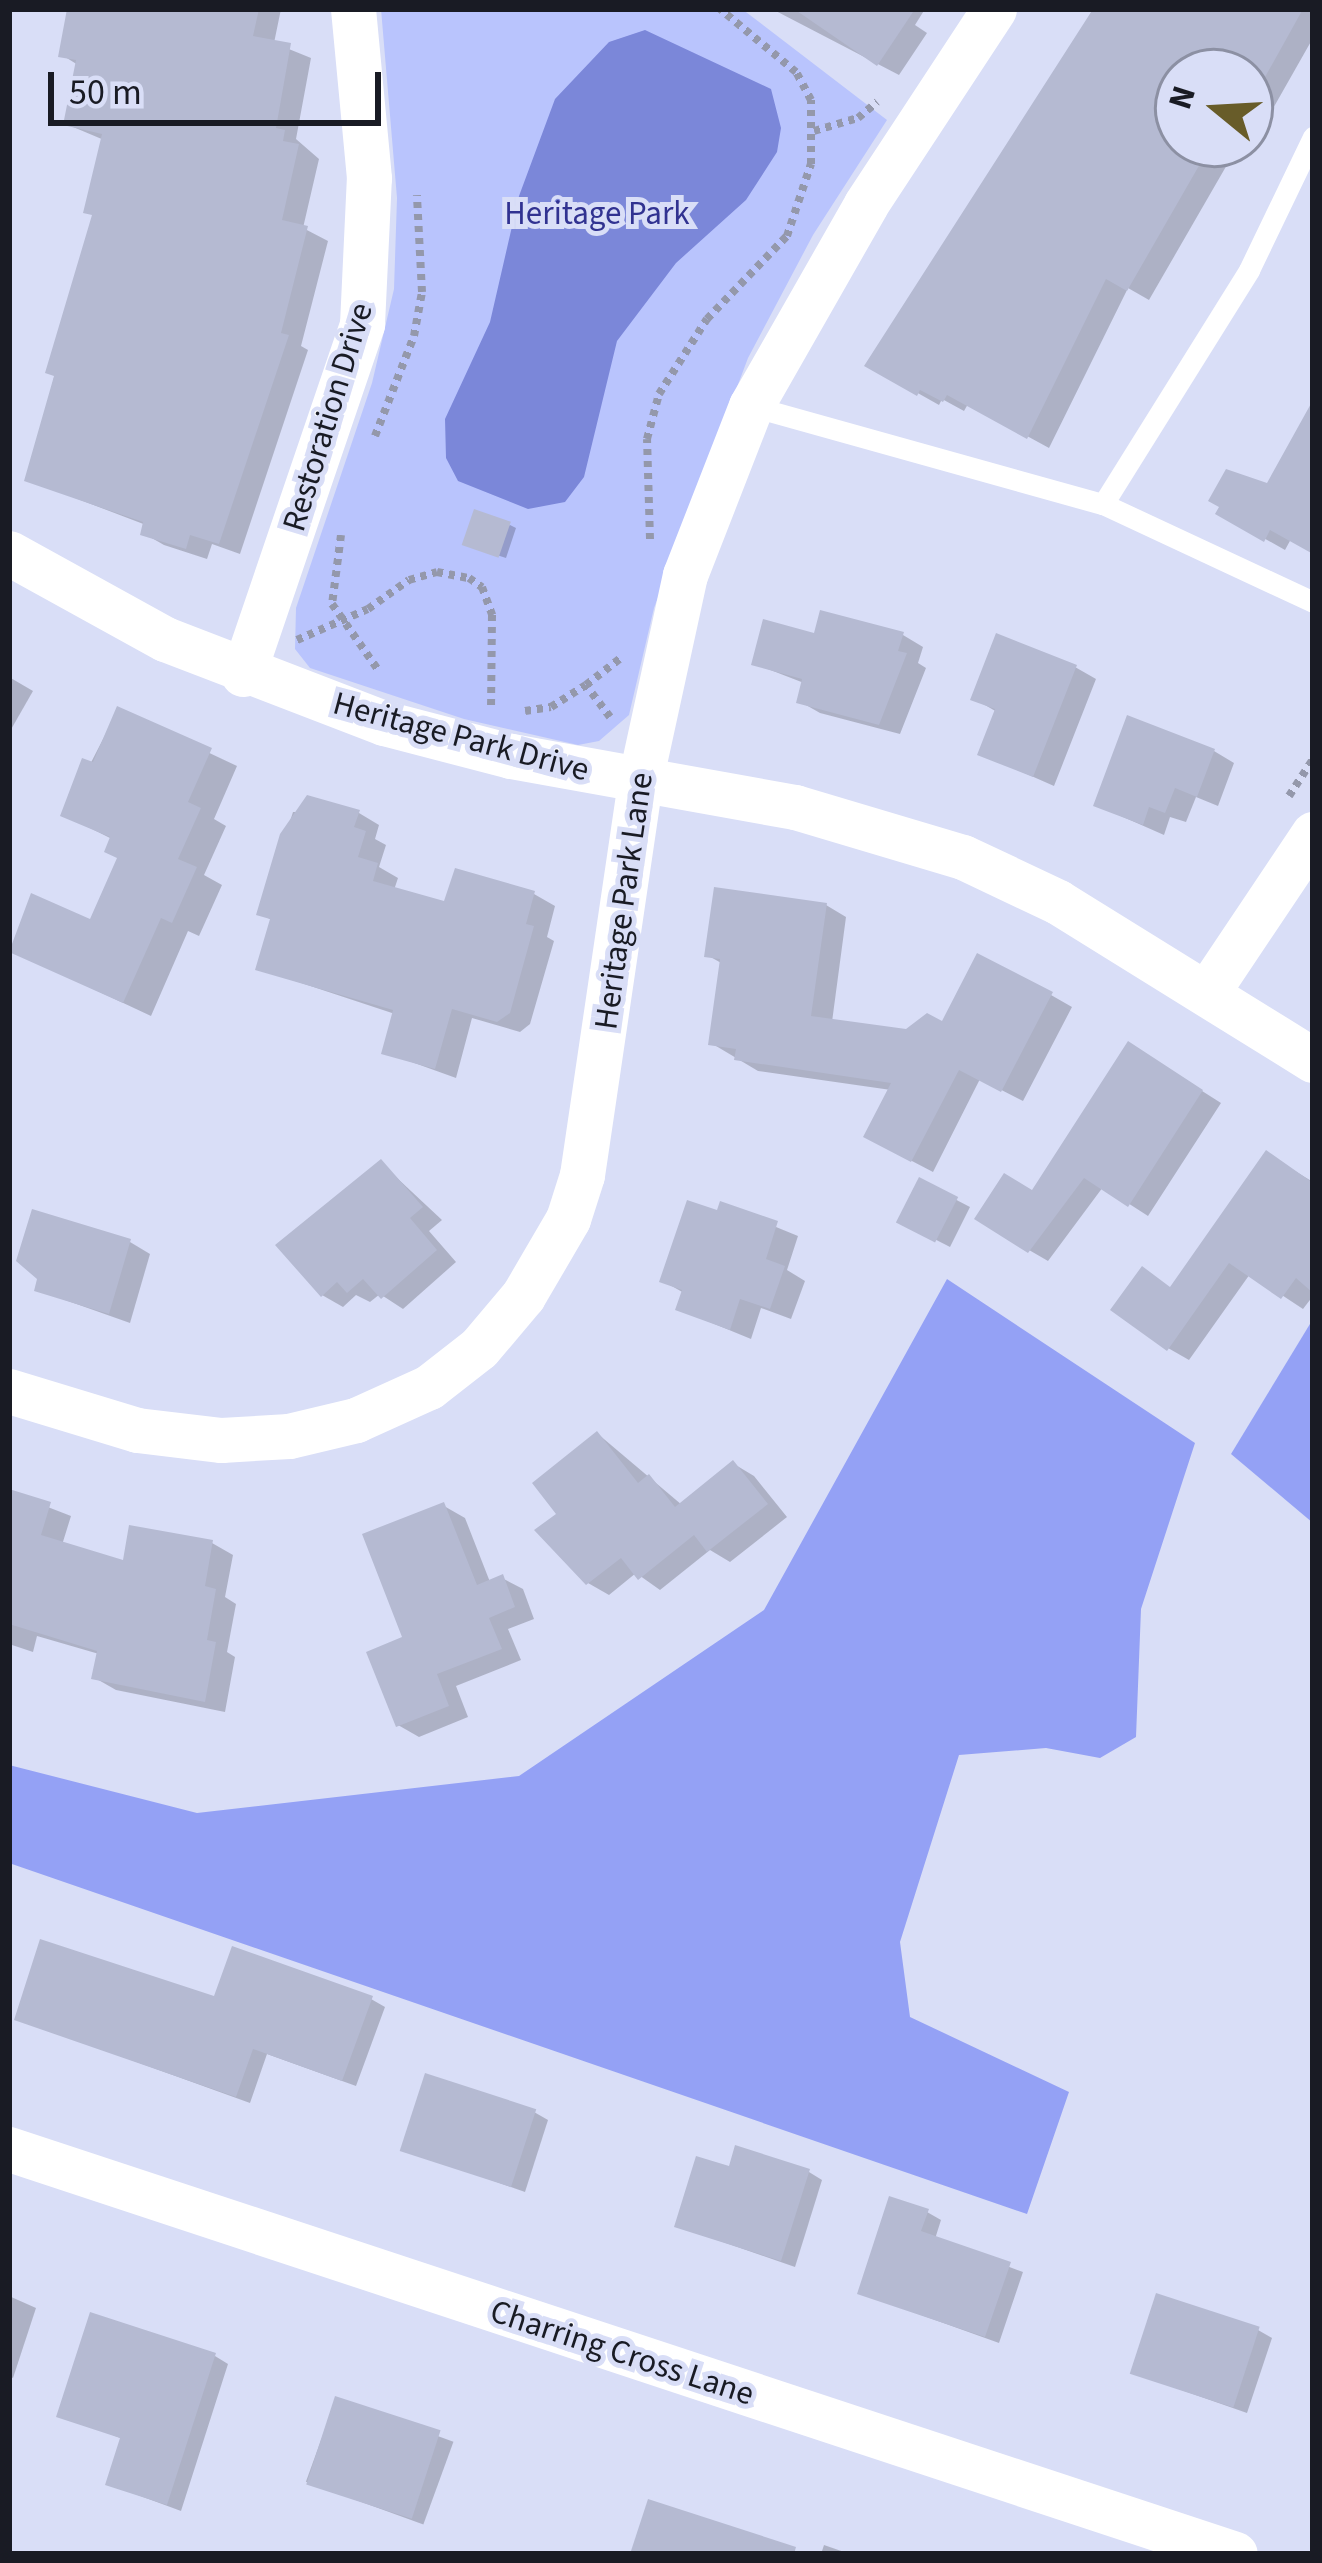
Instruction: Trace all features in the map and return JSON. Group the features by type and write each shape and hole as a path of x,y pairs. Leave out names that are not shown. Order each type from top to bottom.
{"street":[{"name":"Restoration Drive","path":"243,674 362,324 369,178 353,9"},
{"name":"Heritage Park Lane","path":"9,1391 137,1430 221,1440 289,1436 356,1420 429,1387 479,1348 550,1255 582,1175 644,761 685,575 751,406 866,204 994,9"},
{"name":"Heritage Park Drive","path":"9,553 243,674 384,723 644,761 963,857 1058,902 1313,1060"},
{"path":"1208,991 1300,816"},
{"name":"Charring Cross Lane","path":"9,2149 1235,2554"}],"lane":[{"path":"1103,504 1249,269 1313,137"},
{"path":"751,406 1103,504 1313,602"}],"path":[{"path":"650,555 647,439 659,394 707,319 788,236 814,130 796,72 721,9"},
{"path":"814,130 858,118 887,89"},
{"path":"372,444 414,336 422,292 416,187"},
{"path":"344,519 332,604 365,661 389,679"},
{"path":"516,712 551,707 586,685 624,656 632,638"},
{"path":"586,685 644,761"},
{"path":"471,702 504,710"},
{"path":"1300,816 1313,759"}],"green space":[{"name":"Heritage Park","path":"381,9 742,9 887,120 813,235 748,358 654,608 629,715 599,741 578,745 464,719 310,668 295,649 296,608 372,383 394,289 397,198"}],"shaded area":[{"path":"645,30 771,89 781,128 777,152 746,200 676,263 617,341 584,477 565,502 528,509 458,481 446,458 445,419 490,322 519,196 555,99 609,42"},
{"path":"947,1279 1195,1443 1141,1609 1136,1737 1100,1758 1046,1748 959,1755 900,1942 910,2017 1069,2092 1027,2214 9,1863 9,1765 197,1813 519,1776 764,1610"},
{"path":"1313,1319 1313,1523 1231,1454"}],"building":[{"path":"67,9 259,9 253,36 291,43 276,128 285,130 283,141 299,144 282,220 308,226 281,333 289,335 219,544 190,535 186,549 140,535 143,522 24,481 54,376 45,373 92,215 83,213 102,134 63,125 76,60 58,57"},
{"path":"794,9 915,9 877,66"},
{"path":"1093,9 1303,9 1274,61 1274,48 1154,48 1154,168 1198,168 1127,291 1106,279 1027,439 947,395 943,402 920,390 917,396 864,366"},
{"path":"1313,400 1313,554 1270,530 1264,542 1215,514 1219,507 1208,501 1226,469 1267,483"},
{"path":"474,509 511,522 499,558 462,545"},
{"path":"820,610 904,632 898,651 907,653 879,725 796,703 802,679 751,665 763,619 814,633"},
{"path":"996,633 1077,665 1033,777 977,755 995,709 970,700"},
{"path":"117,706 212,748 188,802 201,808 178,859 197,867 172,923 161,918 123,1003 9,952 31,893 90,919 117,858 104,852 110,837 60,816 82,758 93,762"},
{"path":"1127,715 1215,749 1197,797 1175,788 1165,813 1149,807 1143,825 1093,806"},
{"path":"307,795 360,810 354,827 366,831 358,857 378,863 373,881 444,901 455,868 535,891 526,924 534,926 510,1013 497,1022 452,1009 435,1069 381,1054 393,1010 255,970 270,919 256,915 280,834"},
{"path":"714,887 827,903 811,1016 906,1029 927,1013 942,1021 977,953 1053,992 1001,1092 959,1070 911,1162 863,1137 891,1083 734,1060 736,1049 708,1045 720,959 704,957"},
{"path":"1128,1041 1203,1090 1128,1207 1084,1178 1028,1253 974,1219 1004,1173 1032,1190"},
{"path":"1266,1150 1313,1183 1313,1293 1296,1278 1281,1299 1229,1263 1167,1351 1110,1310 1142,1266 1170,1287"},
{"path":"381,1159 423,1207 410,1218 437,1250 381,1299 363,1279 347,1293 337,1282 321,1297 275,1245"},
{"path":"919,1177 958,1197 935,1242 896,1222"},
{"path":"687,1200 717,1210 720,1201 778,1221 766,1259 785,1266 770,1309 740,1299 730,1330 675,1310 682,1290 659,1282"},
{"path":"32,1209 131,1239 109,1314 34,1291 37,1279 16,1261"},
{"path":"597,1431 638,1483 649,1474 675,1507 733,1460 768,1504 707,1552 694,1535 638,1580 621,1558 586,1585 534,1530 556,1514 532,1483"},
{"path":"9,1489 51,1502 41,1535 123,1560 129,1525 213,1540 205,1586 216,1589 207,1640 216,1642 205,1702 91,1679 97,1651 9,1624"},
{"path":"444,1502 477,1585 503,1574 515,1607 489,1618 502,1649 437,1674 449,1706 396,1727 366,1652 402,1637 362,1534"},
{"path":"40,1939 214,1996 232,1946 373,1996 342,2081 253,2049 236,2097 14,2020"},
{"path":"425,2073 536,2109 511,2187 400,2151"},
{"path":"735,2145 810,2169 781,2261 674,2227 696,2156 729,2166"},
{"path":"889,2196 929,2209 921,2231 1011,2262 985,2337 857,2294"},
{"path":"1156,2293 1260,2327 1233,2408 1130,2374"},
{"path":"90,2312 216,2353 167,2505 105,2485 120,2438 56,2417"},
{"path":"335,2396 441,2430 412,2519 306,2484"},
{"path":"648,2499 796,2547 794,2554 630,2554"}]}
